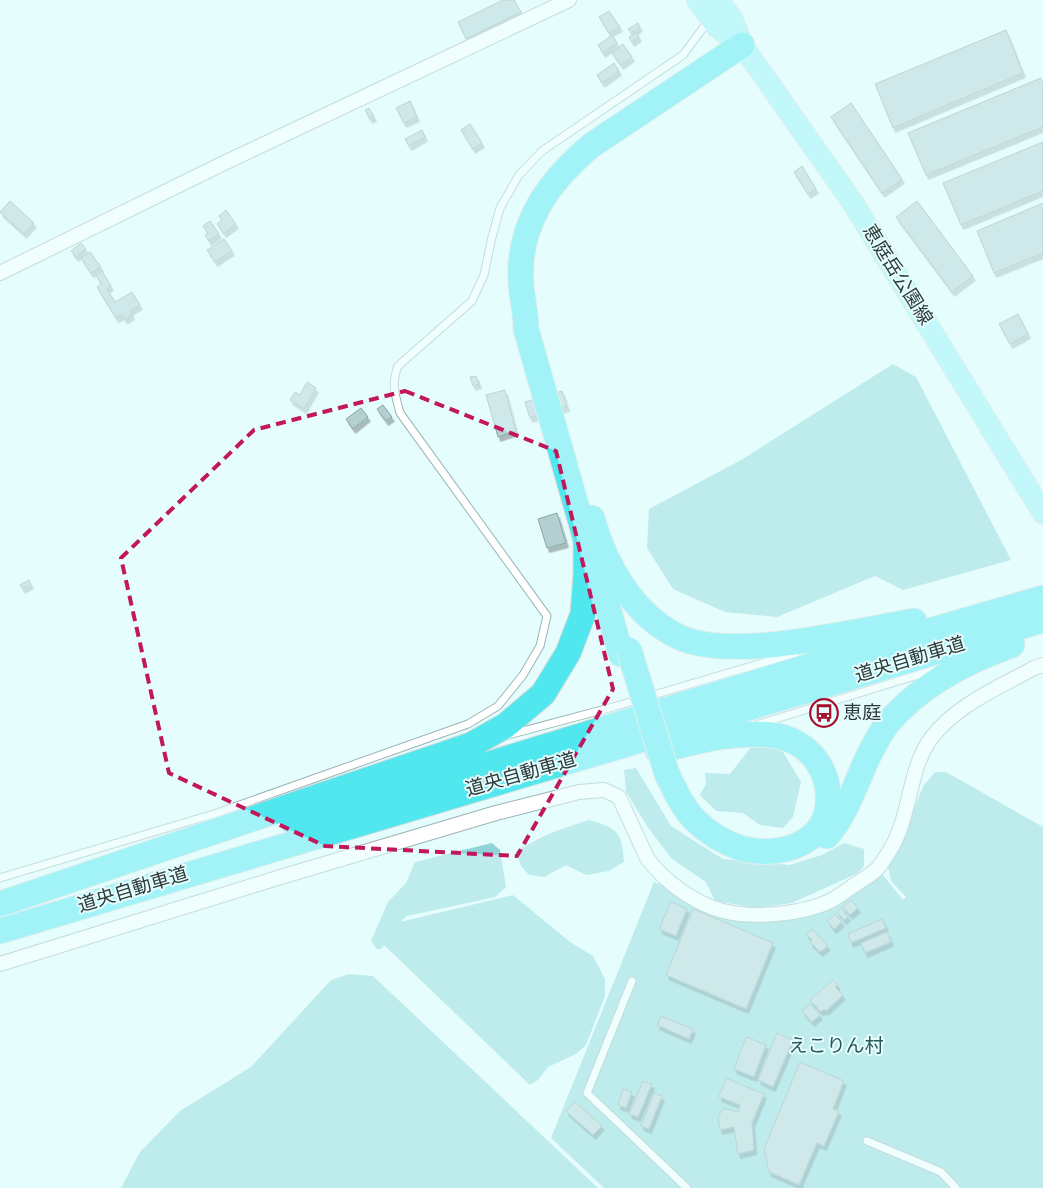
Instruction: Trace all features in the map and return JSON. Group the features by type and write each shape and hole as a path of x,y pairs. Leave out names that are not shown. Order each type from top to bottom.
{"highway":[{"path":"742,45 574,159 558,176 543,197 529,223 523,249 521,282 526,329 592,539 672,805 691,831 710,846 730,855 778,860 794,857 814,848 829,835 842,815 870,754 888,723 910,701 954,670 990,653 1043,634"},
{"path":"592,539 626,591 643,613 662,628 680,638 702,644 747,646 804,640 896,624 1041,606"},
{"path":"0,905 471,745 504,726 543,694 568,654 583,614 586,574 592,539"},
{"name":"道央自動車道","path":"0,931 204,869 1041,606"},
{"name":"道央自動車道","path":"0,905 420,786 842,656 1041,606"},
{"path":"204,869 720,736 756,734 782,737 803,747 812,755 822,770 827,784 828,810 822,824 813,836 790,849 757,851 740,848 721,840 694,819 663,775"}],"main road":[{"name":"恵庭岳公園線","path":"697,0 714,9 717,27 742,45 853,203 1043,513"}],"street":[{"path":"0,274 222,164 569,0"},
{"path":"0,964 486,816 579,792 604,790 618,797 647,858 653,866 674,886 698,901 724,911 751,914 783,914 820,904 833,899 878,869 892,848 901,825 920,761 931,739 949,718 969,704 1034,668 1043,665"}],"lane":[{"path":"0,878 217,813 468,724 498,706 523,675 540,646 547,616 400,413 393,378 398,366 472,301 484,275 500,208 519,175 542,151 683,55 714,9"},
{"path":"820,646 896,624"},
{"path":"471,745 613,707 802,651"},
{"path":"720,736 990,653"},
{"path":"632,981 587,1093 687,1188"},
{"path":"867,1141 941,1172 956,1188"}],"highlighted area":[{"path":"405,391 556,451 613,689 517,856 325,846 169,773 121,558 254,430"}],"green space":[{"path":"893,364 916,377 1011,560 903,590 875,576 777,617 725,612 673,589 647,548 649,509 741,460"},
{"path":"761,745 782,750 801,782 793,817 783,828 760,825 743,813 716,811 700,795 706,784 705,773 730,774 752,746"},
{"path":"636,768 671,826 723,859 789,865 822,855 844,843 864,849 864,866 858,873 792,903 756,908 715,901 706,882 672,859 649,829 626,792 624,770"},
{"name":"えこりん村","path":"935,772 946,772 1043,827 1043,1188 604,1188 551,1138 654,882 723,911 783,914 878,869 903,900 906,897 891,881 888,867 924,785"},
{"path":"589,820 616,832 622,843 624,862 609,871 586,875 566,865 544,877 529,875 521,866 516,852 542,837"},
{"path":"492,843 500,850 506,887 495,897 407,916 400,922 513,895 570,942 593,956 605,979 605,996 586,1045 576,1054 548,1067 538,1080 530,1085 384,945 381,949 377,949 371,941 388,902 406,883 415,862"},
{"path":"349,974 373,976 598,1188 121,1188 140,1152 180,1111 251,1067 331,980"}],"building":[{"path":"503,0 514,0 521,12 466,39 458,22"},
{"path":"609,11 620,27 609,33 599,17"},
{"path":"638,23 640,27 631,33 628,29"},
{"path":"1006,30 1023,73 893,128 875,84"},
{"path":"636,32 639,37 632,42 629,37"},
{"path":"612,35 617,43 603,53 598,45"},
{"path":"623,44 632,57 621,65 612,53"},
{"path":"614,63 619,71 602,83 597,75"},
{"path":"1041,78 1043,84 1043,127 926,175 908,133"},
{"path":"410,101 417,117 404,123 396,108"},
{"path":"851,103 902,179 882,193 831,117"},
{"path":"369,108 374,117 370,119 365,110"},
{"path":"470,124 482,143 473,149 461,130"},
{"path":"422,130 425,137 409,146 405,139"},
{"path":"1043,142 1043,191 961,225 943,183"},
{"path":"802,166 816,189 808,194 794,172"},
{"path":"10,201 34,223 24,234 0,212"},
{"path":"917,201 973,276 952,292 896,217"},
{"path":"1043,203 1043,253 994,273 977,231"},
{"path":"226,210 236,224 224,233 217,224 222,220 219,216"},
{"path":"210,221 219,234 209,241 205,235 208,233 203,226"},
{"path":"224,239 232,251 215,262 207,250"},
{"path":"81,243 86,249 76,257 71,251"},
{"path":"90,252 101,267 91,273 81,258"},
{"path":"102,271 111,286 107,289 115,302 132,292 140,305 130,311 132,315 125,320 122,315 116,318 97,287 101,284 96,275"},
{"path":"1018,314 1028,334 1010,344 999,324"},
{"path":"476,376 479,384 473,386 470,377"},
{"path":"307,382 316,388 304,409 290,400 295,392 300,395"},
{"path":"505,390 516,431 498,437 486,395"},
{"path":"562,391 567,407 530,418 525,402"},
{"path":"383,405 392,417 386,421 377,409"},
{"path":"361,408 368,417 353,429 346,419"},
{"path":"557,513 566,543 547,548 538,519"},
{"path":"29,580 31,584 23,589 20,585"},
{"path":"851,900 858,908 850,915 843,907"},
{"path":"671,902 687,909 676,936 659,929"},
{"path":"841,908 848,917 844,920 837,912"},
{"path":"693,909 773,943 746,1009 666,975"},
{"path":"835,914 842,922 834,929 827,921"},
{"path":"882,919 886,928 851,943 848,934"},
{"path":"812,929 828,946 820,952 810,942 812,940 806,934"},
{"path":"887,932 891,942 865,953 861,943"},
{"path":"833,980 838,985 835,987 843,995 826,1011 824,1009 821,1012 810,1000"},
{"path":"810,1004 820,1015 812,1022 802,1011"},
{"path":"661,1016 693,1029 689,1039 657,1025"},
{"path":"777,1033 793,1040 773,1087 758,1080"},
{"path":"746,1037 766,1045 754,1077 734,1069"},
{"path":"800,1062 844,1081 833,1109 839,1111 824,1146 817,1143 799,1185 769,1172 764,1149"},
{"path":"726,1078 764,1094 752,1123 754,1150 738,1154 734,1127 720,1130 718,1117 723,1108 738,1112 740,1105 719,1097"},
{"path":"643,1081 652,1084 638,1117 629,1114"},
{"path":"623,1089 632,1092 626,1108 618,1105"},
{"path":"654,1093 662,1096 649,1129 641,1126"},
{"path":"575,1102 602,1126 593,1135 566,1111"}],"place":[{"name":"恵庭","path":"824,713"}]}
